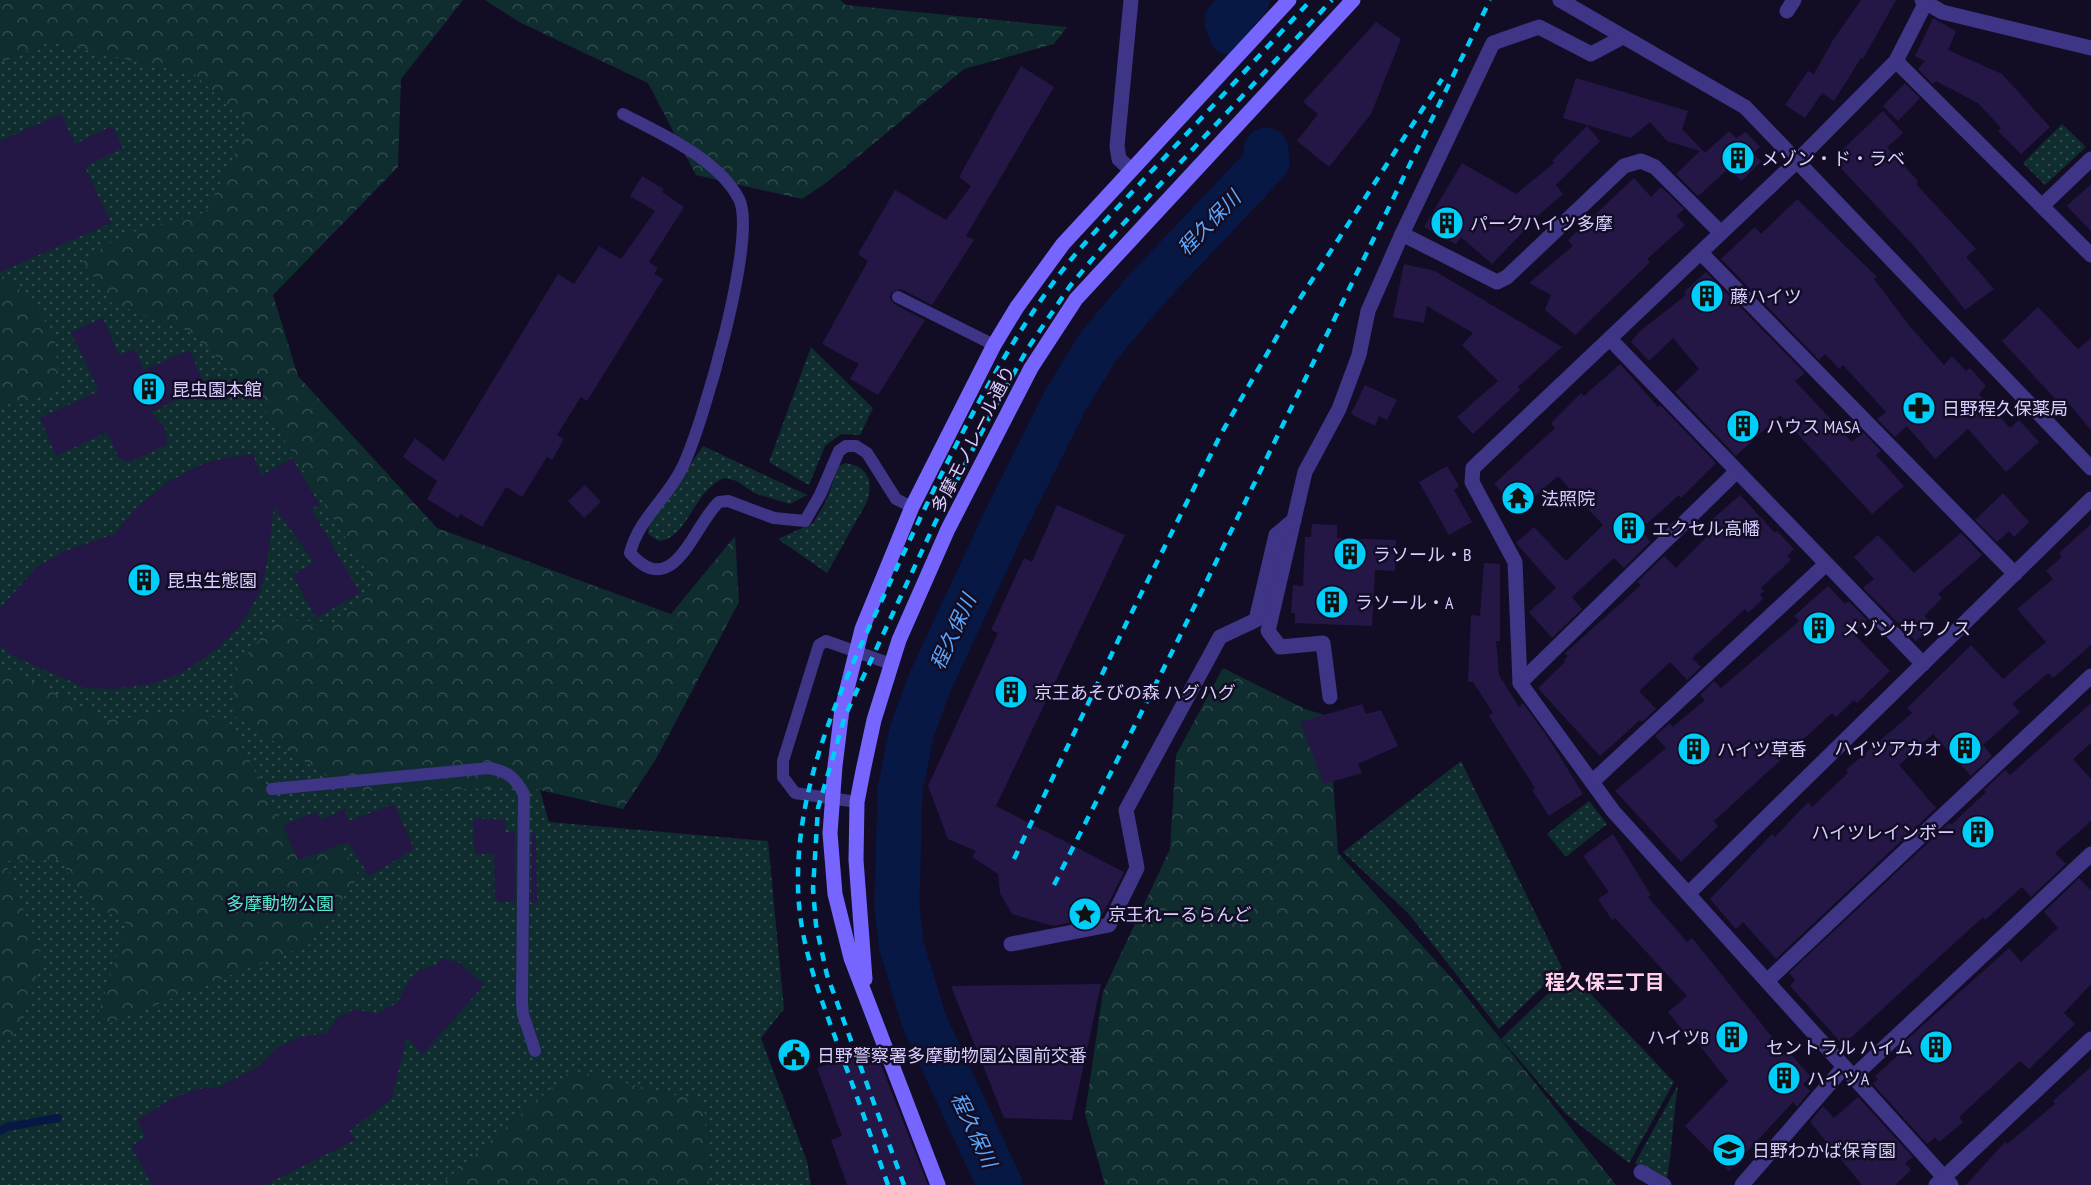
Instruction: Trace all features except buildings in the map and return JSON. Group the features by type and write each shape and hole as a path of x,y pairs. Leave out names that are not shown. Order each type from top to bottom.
{"main road":[{"name":"多摩モノレール通り","path":"938,1185 844,936 831,864 832,799 842,709 870,603 912,507 994,345 1041,272 1131,170 1289,0"},
{"name":"多摩モノレール通り","path":"868,1002 857,894 857,802 874,720 891,664 948,528 1002,422 1066,314 1104,266 1353,0"}],"street":[{"path":"1131,0 1117,146 1119,159 1131,170"},
{"path":"1560,0 1745,107 2091,468"},
{"path":"2091,48 1942,12 1925,1 1896,61 1797,161 1473,468 1472,482 1515,562 1520,683 1614,811 1849,1072 1944,1183 2091,1039"},
{"path":"1330,697 1323,643 1280,647 1268,631 1305,472 1339,409 1359,355 1368,311 1402,234 1493,43 1539,27 1591,54 1623,37"},
{"path":"1896,61 2091,255"},
{"path":"2042,206 2091,159"},
{"path":"1402,234 1497,282 1507,277 1624,166 1641,161 1655,167 1721,233"},
{"path":"1701,253 2015,574"},
{"path":"1610,339 1923,664"},
{"path":"1520,683 1737,471"},
{"path":"1688,894 2091,499"},
{"path":"1011,944 1109,925 1137,868 1126,810 1220,637 1256,620 1276,535 1294,520"},
{"path":"1592,782 1826,564"},
{"path":"1767,981 2091,676"},
{"path":"1742,1185 1849,1072 2091,854"},
{"path":"1641,1172 1664,1185"}],"lane":[{"path":"624,114 680,143 722,176 740,201 745,231 728,322 708,404 682,469 640,525 630,553 640,564 656,570 670,566 682,556 709,511 719,501 728,501 774,518 805,521 820,495 839,451 846,446 856,446 867,453 896,499 912,507"},
{"path":"898,297 994,345"},
{"path":"857,802 795,793 788,787 783,777 783,761 816,649 826,641 891,664"},
{"path":"272,789 489,768 504,770 516,779 524,794 522,1002 523,1014 535,1051"}],"green space":[{"name":"多摩動物公園","path":"0,0 420,0 172,268 532,762 549,822 768,841 784,1009 761,1038 807,1161 811,1185 0,1185"},
{"path":"0,0 463,0 401,79 398,167 273,295 298,376 437,528 671,614 735,536 739,602 656,759 623,809 531,788 350,791 233,715 234,669 277,620 337,622 373,582 253,390 188,331 110,302 83,261 122,235 206,212 249,126 195,75 50,42 0,63"},
{"path":"485,0 840,0 846,5 1067,27 1054,44 964,69 826,183 802,199 696,175 648,83 521,23"},
{"path":"2062,124 2086,147 2045,185 2023,163"},
{"path":"0,275 11,279 54,332 60,390 0,407"},
{"path":"811,347 873,408 860,435 841,434 825,446 809,485 769,462"},
{"path":"703,446 807,495 790,504 754,493 737,481 725,478 714,483 706,492 677,532 659,541 648,534 649,525"},
{"path":"845,463 864,471 869,481 869,494 867,502 827,573 778,539 813,523 825,503 839,466"},
{"path":"0,665 107,720 197,710 230,725 284,824 339,842 359,876 310,944 110,1023 98,1014 127,924 82,897 61,860 5,861 42,958 19,1032 0,1040"},
{"path":"1223,668 1305,709 1350,723 1332,763 1338,853 1456,983 1616,1185 1105,1185 1085,1114 1103,992 1170,849 1176,755"},
{"path":"1461,761 1562,968 1499,1029 1409,914 1343,852"},
{"path":"1589,801 1607,824 1566,857 1547,834"},
{"path":"1570,972 1674,1082 1629,1163 1567,1115 1501,1039"},
{"path":"572,1070 704,1102 709,1185 440,1185"},
{"path":"1678,1085 1670,1160 1666,1185 1635,1163"}],"waterway":[{"name":"程久保川","path":"1231,33 1227,21 1247,0"},
{"name":"程久保川","path":"1000,1185 924,1021 901,944 897,906 900,790 912,731 930,682 1005,521 1065,401 1098,347 1143,293 1267,162 1266,150"},
{"path":"0,1131 7,1127 58,1118"}],"railway":[{"path":"888,1185 813,973 799,908 800,843 806,801 830,720 863,641 951,455 989,384 1030,316 1087,241 1311,0"},
{"path":"904,1185 827,975 816,925 813,889 818,808 845,716 935,523 991,414 1028,348 1070,286 1109,239 1332,0"},
{"path":"1054,885 1176,644 1490,0"},
{"path":"1014,859 1126,624 1221,434 1290,314 1442,79"}],"place":[{"name":"メゾン・ド・ラベ","path":"1738,158"},
{"name":"パークハイツ多摩","path":"1447,223"},
{"name":"藤ハイツ","path":"1707,296"},
{"name":"昆虫園本館","path":"149,389"},
{"name":"日野程久保薬局","path":"1919,408"},
{"name":"ハウス MASA","path":"1743,426"},
{"name":"法照院","path":"1518,498"},
{"name":"エクセル高幡","path":"1629,528"},
{"name":"ラソール・B","path":"1350,554"},
{"name":"昆虫生態園","path":"144,580"},
{"name":"ラソール・A","path":"1332,602"},
{"name":"メゾン サワノス","path":"1819,628"},
{"name":"京王あそびの森 ハグハグ","path":"1011,692"},
{"name":"ハイツアカオ","path":"1965,748"},
{"name":"ハイツ草香","path":"1694,749"},
{"name":"ハイツレインボー","path":"1978,832"},
{"name":"京王れーるらんど","path":"1085,914"},
{"name":"ハイツB","path":"1732,1037"},
{"name":"セントラル ハイム","path":"1936,1047"},
{"name":"日野警察署多摩動物園公園前交番","path":"794,1055"},
{"name":"ハイツA","path":"1784,1078"},
{"name":"日野わかば保育園","path":"1729,1150"}],"district":[{"name":"程久保三丁目","path":"1605,982"}]}
